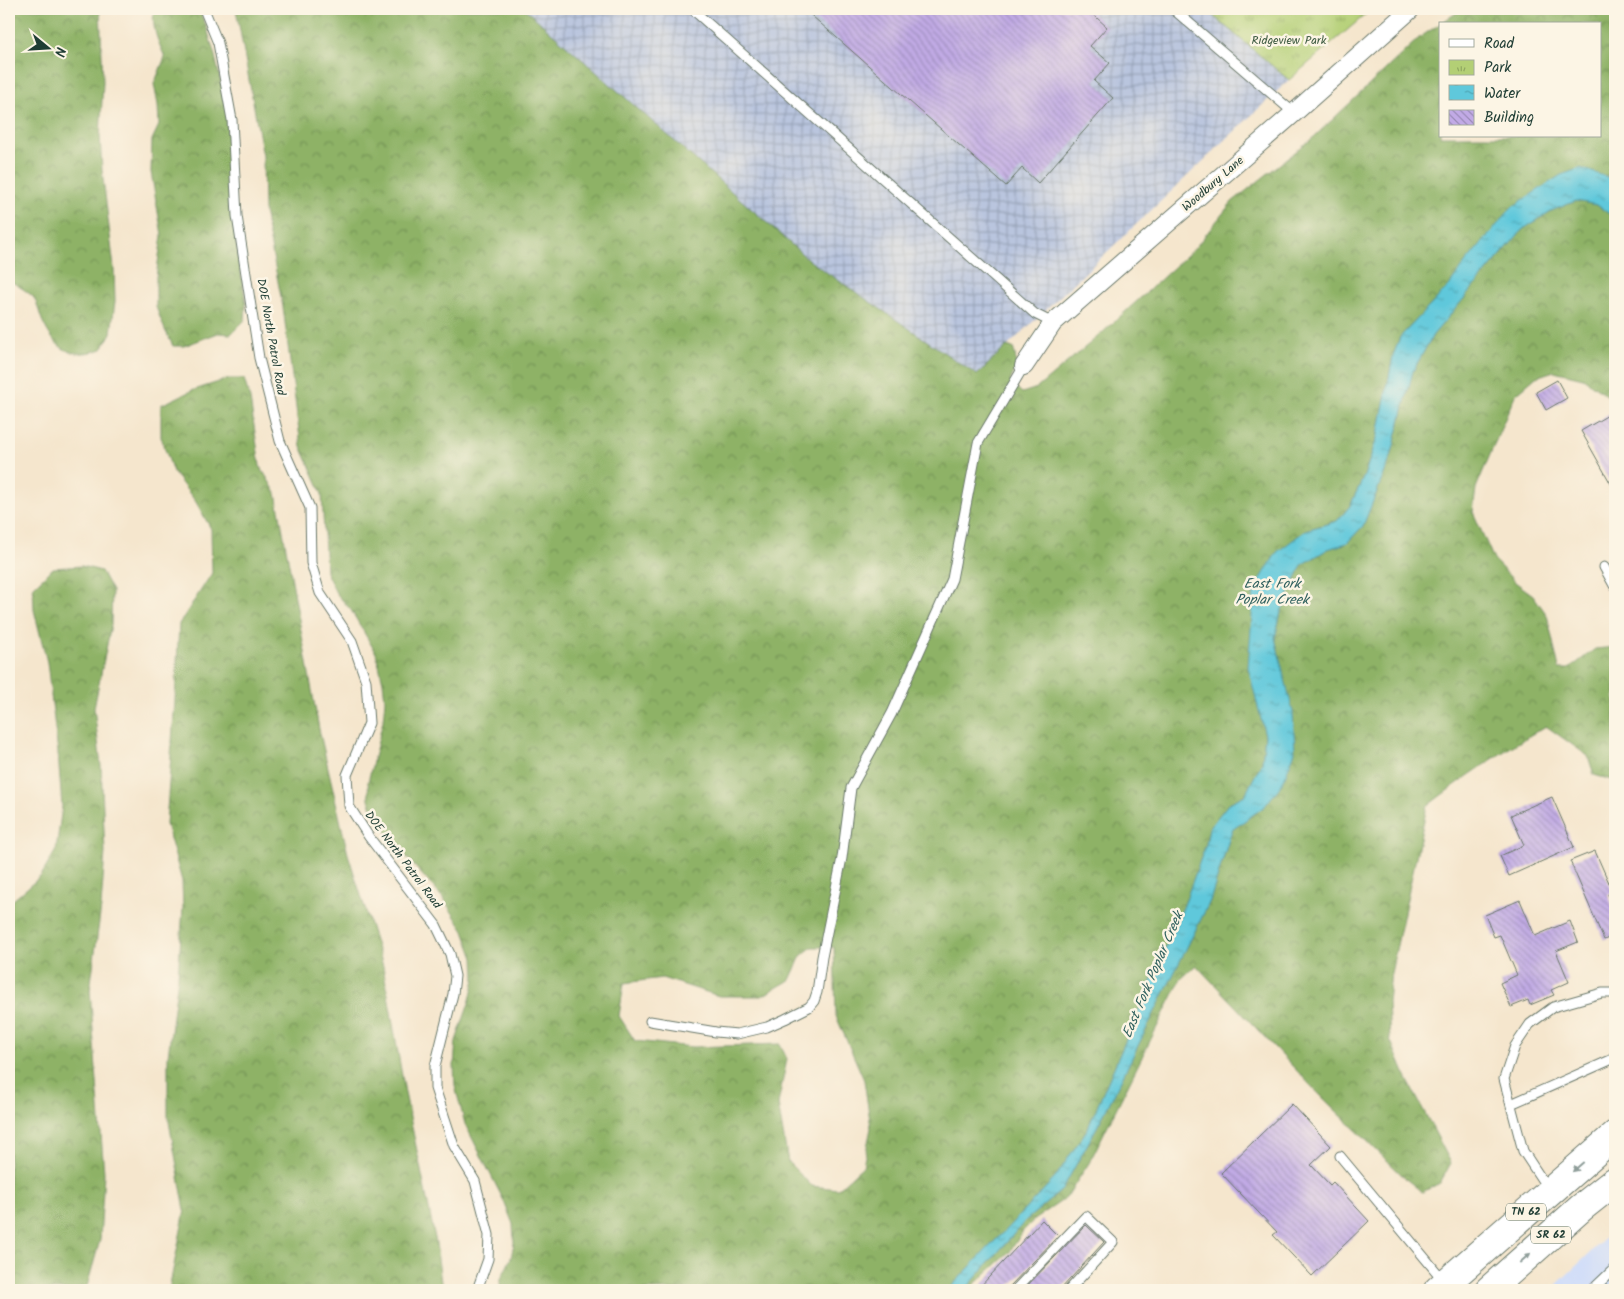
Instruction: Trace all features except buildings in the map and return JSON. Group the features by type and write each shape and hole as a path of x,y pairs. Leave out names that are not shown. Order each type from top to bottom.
{"highway":[{"name":"TN 62","path":"1445,1288 1549,1192 1615,1135"},
{"name":"SR 62","path":"1489,1290 1581,1208 1615,1181"}],"street":[{"name":"Woodbury Lane","path":"1024,366 1053,323 1410,9"}],"lane":[{"name":"DOE North Patrol Road","path":"204,9 218,43 232,120 237,216 259,358 280,441 310,508 311,563 320,593 352,641 366,681 370,723 347,775 349,806 369,837 436,925 450,954 455,976 435,1066 435,1088 454,1146 475,1181 489,1235 488,1259 477,1290"},
{"path":"692,9 1035,314 1053,323"},
{"path":"1173,9 1294,113"},
{"path":"650,1021 737,1034 785,1019 809,1007 814,1001 842,858 851,788 892,714 952,579 978,444 1024,366"},
{"path":"1604,567 1615,587"},
{"path":"1549,1192 1523,1151 1504,1079 1514,1046 1530,1024 1554,1006 1602,993 1615,994"},
{"path":"1512,1104 1615,1058"},
{"path":"1340,1156 1445,1288"},
{"path":"1015,1290 1086,1216 1113,1242 1069,1290"},
{"path":"1592,1290 1615,1268"}],"shaded area":[{"path":"525,9 1205,9 1289,80 977,375 810,261"},
{"path":"1615,1229 1615,1290 1551,1290"}],"green space":[{"path":"9,9 100,9 103,82 100,136 102,170 114,268 115,301 111,333 102,349 91,352 72,352 58,345 47,330 34,298 9,280"},
{"path":"154,9 198,9 206,25 227,110 228,182 246,304 245,320 231,334 218,333 184,346 173,346 156,307 156,277 162,235 151,172 152,140 159,125 154,84 165,57 154,28"},
{"path":"236,9 525,9 810,261 977,375 1007,346 1013,348 1016,365 1010,381 1022,393 1037,388 1102,333 1195,248 1232,202 1314,137 1419,38 1439,25 1439,138 1602,138 1602,22 1443,22 1462,9 1615,9 1615,180 1606,175 1483,243 1465,263 1449,286 1400,337 1393,356 1378,435 1364,476 1350,506 1337,521 1306,530 1254,590 1252,626 1258,704 1265,735 1262,762 1245,795 1229,803 1209,828 1206,844 1184,905 1088,1128 1055,1178 948,1290 499,1290 501,1279 511,1258 514,1243 513,1224 503,1199 465,1124 455,1086 456,1041 475,979 474,958 464,931 443,898 408,859 375,817 369,799 368,782 383,721 385,700 383,682 376,653 351,610 336,593 326,572 322,494 301,446 283,307 264,211 263,156","holes":["812,947 834,947 836,1016 864,1080 871,1128 863,1166 838,1189 812,1186 788,1162 778,1104 787,1059 780,1044 693,1047 635,1041 619,1016 624,983 662,978 719,996 762,996 790,980 801,956"]},
{"name":"Ridgeview Park","path":"1205,9 1372,9 1289,80"},
{"path":"1576,201 1597,205 1615,218 1615,401 1583,378 1554,371 1536,377 1515,395 1476,488 1473,512 1494,560 1515,582 1533,595 1547,615 1559,669 1569,669 1595,649 1615,647 1615,781 1594,775 1588,756 1546,726 1485,764 1427,806 1391,973 1388,1002 1390,1039 1404,1073 1451,1163 1440,1183 1422,1192 1406,1179 1318,1093 1196,965 1181,979 1089,1163 1066,1198 1035,1219 1023,1231 1009,1253 968,1290 965,1290 1026,1220 1062,1190 1102,1118 1210,901 1232,830 1265,806 1282,671 1275,638 1281,612 1302,565 1328,549 1347,543 1363,526 1391,457 1413,371 1433,335 1522,230 1551,211"},
{"path":"228,379 244,379 250,399 260,466 276,493 319,729 348,854 383,966 405,1093 436,1243 442,1290 169,1290 185,1210 168,1116 168,1056 178,976 183,908 182,881 166,824 179,624 212,573 211,529 196,502 173,472 161,437 161,405 191,391"},
{"path":"82,566 101,571 112,591 111,625 94,708 101,766 105,852 101,907 90,990 104,1173 100,1240 86,1290 9,1290 9,901 12,901 41,876 56,850 62,807 58,753 47,662 34,610 33,587 53,568"}],"water":[{"name":"East Fork Poplar Creek","path":"1581,168 1615,180 1615,218 1597,205 1576,201 1551,211 1522,230 1433,335 1413,371 1391,457 1363,526 1347,543 1328,549 1302,565 1281,612 1275,638 1293,712 1295,752 1282,784 1265,806 1232,830 1210,901 1102,1118 1062,1190 1026,1220 965,1290 948,1290 1055,1178 1088,1128 1184,905 1206,844 1209,828 1229,803 1245,795 1262,762 1265,735 1248,667 1254,590 1277,552 1306,530 1337,521 1350,506 1364,476 1378,435 1393,356 1400,337 1449,286 1465,263 1512,207 1561,175"}]}
